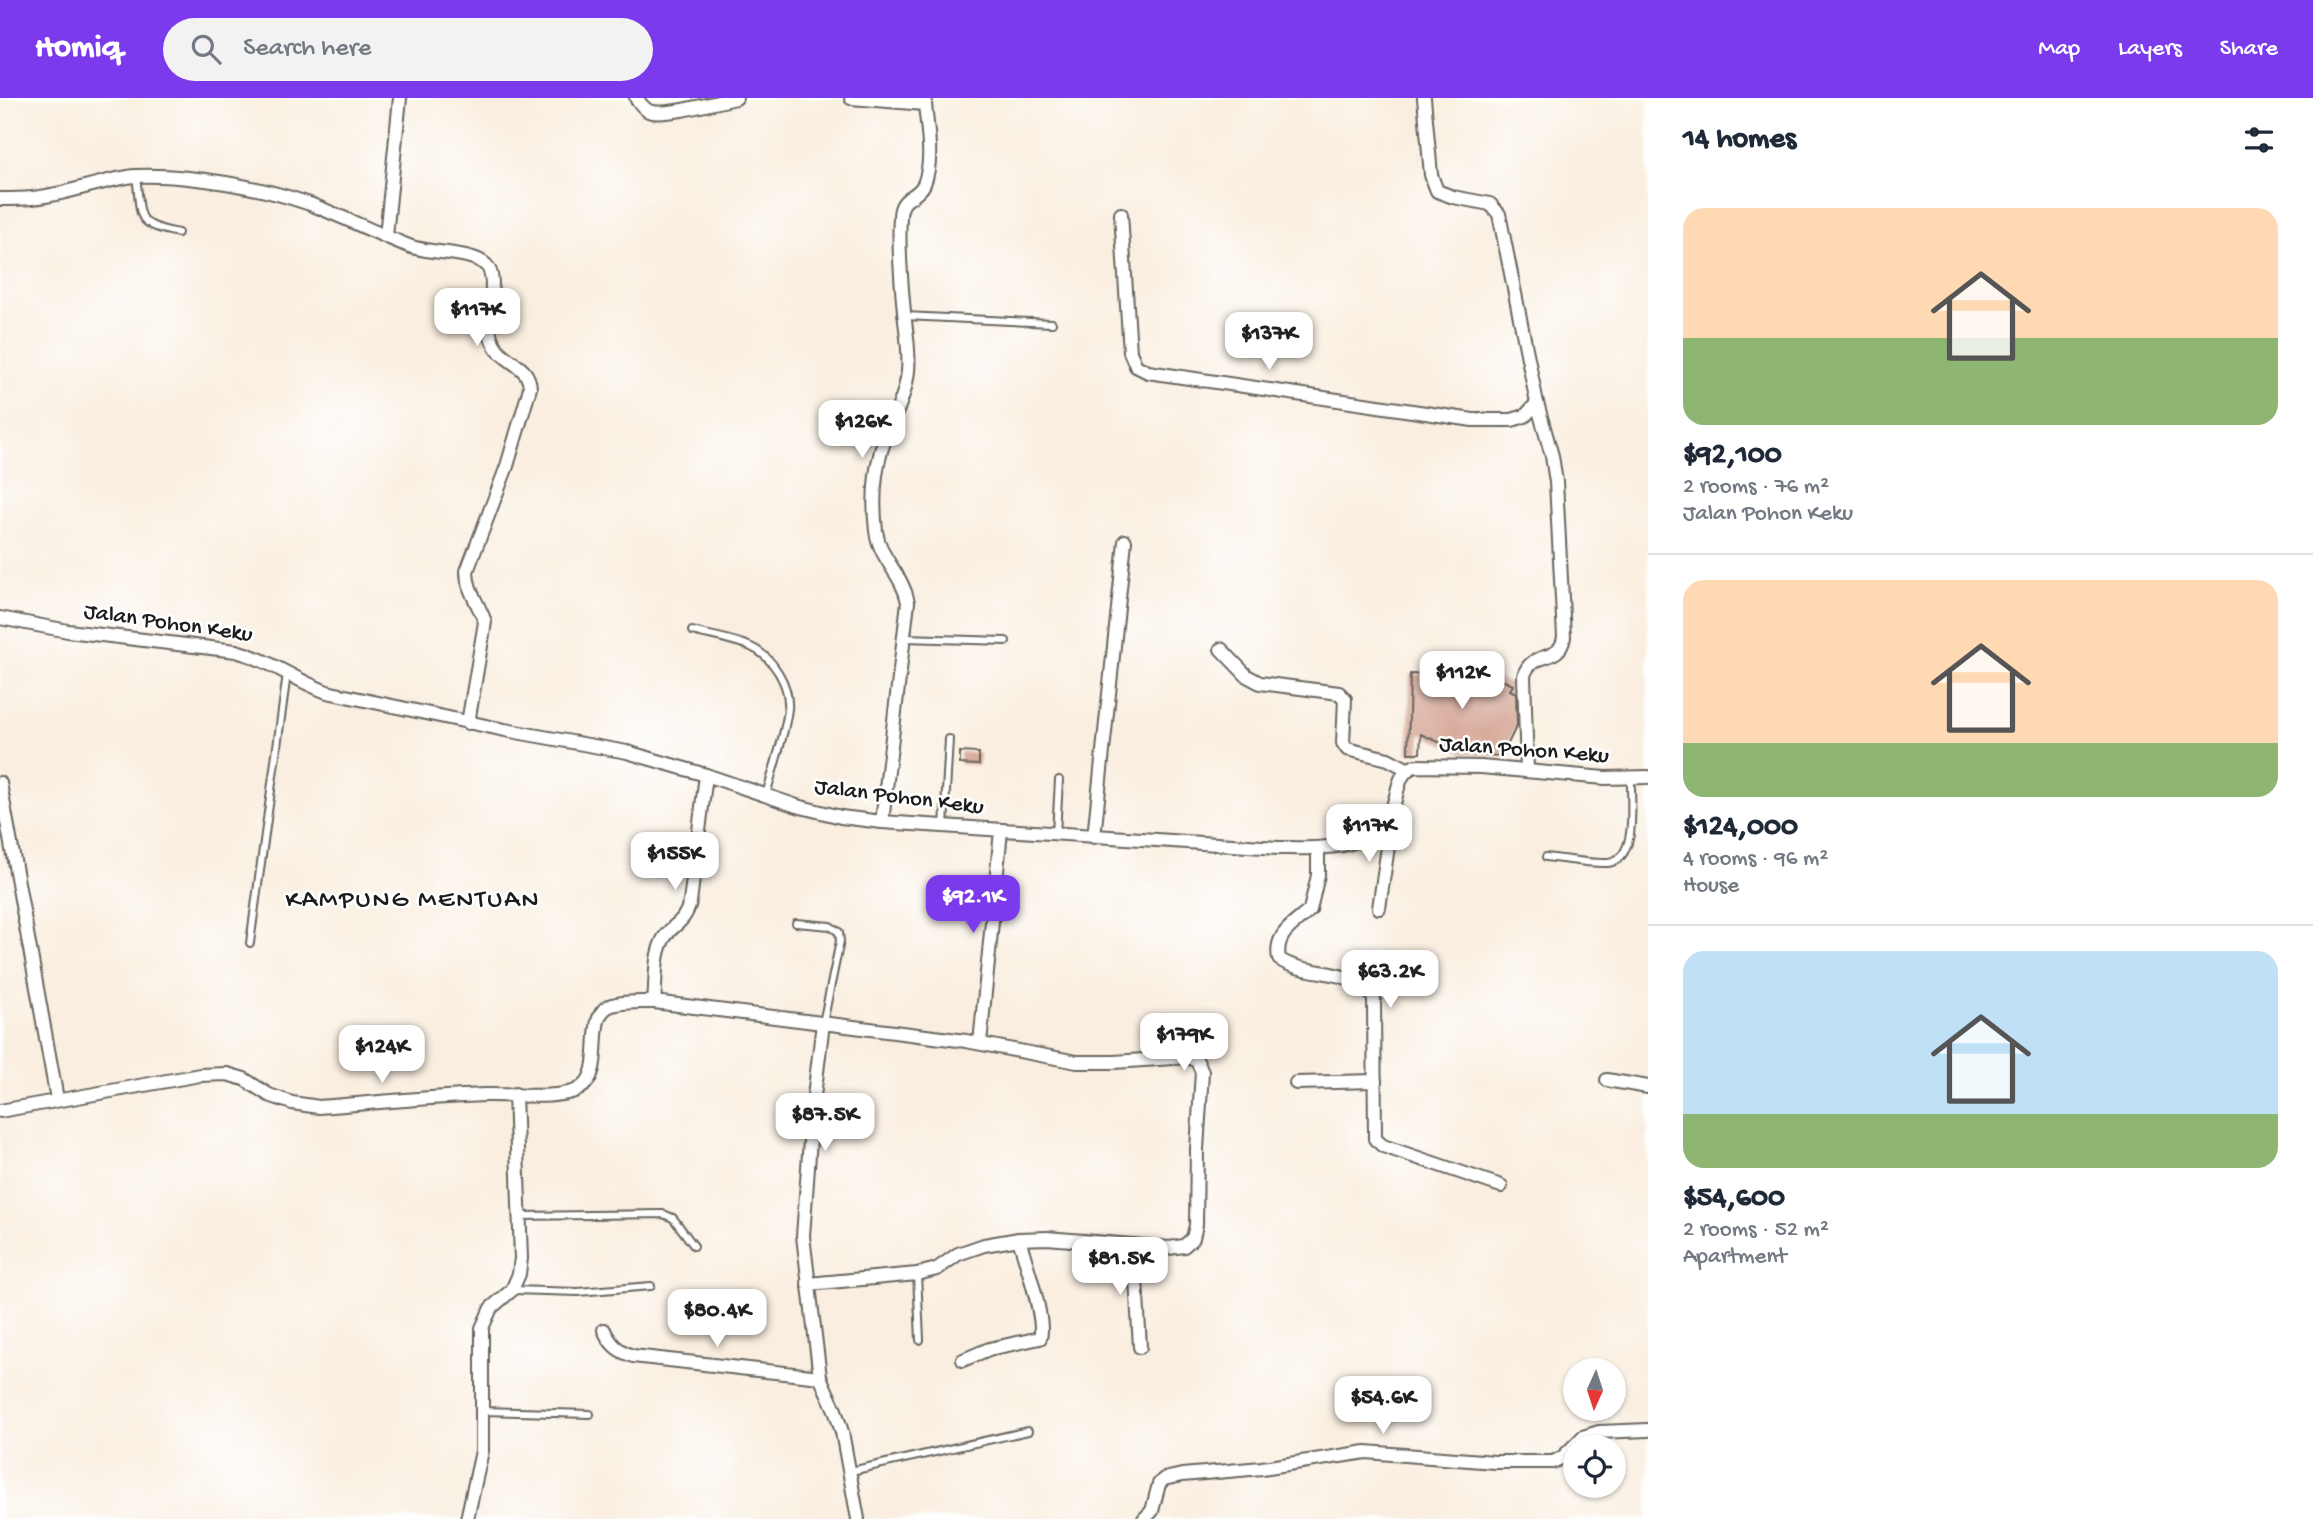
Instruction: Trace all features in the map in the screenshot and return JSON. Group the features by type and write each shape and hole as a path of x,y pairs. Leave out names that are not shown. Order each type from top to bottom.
{"street":[{"path":"386,236 400,98"},
{"path":"636,98 651,112 665,112 736,98"},
{"path":"851,98 925,101 929,150 925,183 907,198 900,213 909,353 905,391 882,449 874,495 876,532 881,551 899,575 908,602 882,821"},
{"path":"1424,98 1431,175 1437,191 1490,204 1499,214 1537,403 1552,456 1556,482 1564,637 1556,653 1529,663 1524,676 1527,770"},
{"path":"0,199 33,198 136,176 157,175 218,181 261,189 307,204 413,248 473,258 486,265 492,275 490,335 497,351 530,377 528,396 508,466 467,571 471,594 481,608 485,622 468,723"},
{"path":"1121,214 1130,352 1136,366 1148,372 1473,420 1512,420 1525,416 1537,403"},
{"path":"1094,837 1125,541"},
{"name":"Jalan Pohon Keku","path":"0,618 68,631 236,651 258,657 305,684 327,692 468,723 627,752 706,775 765,797 841,817 944,827 1278,848 1336,847 1360,841 1374,832 1393,807 1401,777 1407,769 1415,766 1527,770 1631,779 1648,777"},
{"path":"1221,649 1247,676 1260,683 1339,693 1345,699 1343,743 1347,749 1388,759 1407,769"},
{"path":"654,1002 658,953 662,941 686,916 690,902 706,775"},
{"path":"0,783 57,1099"},
{"path":"1380,908 1389,840 1385,820"},
{"path":"980,1043 1001,831"},
{"path":"1318,848 1318,875 1310,910 1281,936 1277,950 1279,959 1290,966 1358,982 1369,990 1374,999 1375,1139 1383,1146 1501,1186"},
{"path":"0,1111 200,1074 226,1074 244,1079 269,1095 292,1103 319,1107 515,1094 564,1095 579,1090 587,1083 593,1072 598,1019 602,1011 610,1005 620,1003 654,1002 980,1043 1077,1062 1114,1062 1174,1056 1188,1056 1197,1061 1202,1072 1196,1225 1193,1238 1184,1245 1169,1248 1047,1238 1019,1239 984,1245 958,1254 937,1269 917,1274 808,1284"},
{"path":"823,1023 811,1127 804,1226 808,1284 820,1377 835,1410 851,1471 858,1519"},
{"path":"1607,1080 1648,1087"},
{"path":"1296,1083 1374,1081"},
{"path":"467,1519 482,1451 482,1328 491,1308 512,1290 519,1274 521,1258 515,1094"},
{"path":"963,1360 989,1349 1040,1338 1040,1314 1019,1239"},
{"path":"1134,1245 1140,1347"},
{"path":"604,1330 611,1343 621,1352 633,1356 820,1377"},
{"path":"1144,1519 1152,1511 1159,1484 1164,1479 1182,1475 1262,1468 1366,1452 1494,1462 1553,1462 1563,1457 1583,1437 1599,1432 1648,1430"}],"lane":[{"path":"136,176 141,214 145,223 152,228 178,233"},
{"path":"905,316 1052,323"},
{"path":"692,631 750,646 764,655 786,688 788,709 765,797"},
{"path":"904,638 1006,641"},
{"path":"250,943 287,674"},
{"path":"944,827 949,739"},
{"path":"1546,857 1610,863 1622,856 1628,849 1630,838 1631,779"},
{"path":"1056,834 1059,780"},
{"path":"796,923 830,926 839,932 841,941 823,1023"},
{"path":"520,1216 663,1214 673,1217 694,1246"},
{"path":"917,1274 920,1340"},
{"path":"512,1290 578,1292 651,1286"},
{"path":"483,1411 590,1413"},
{"path":"851,1471 1028,1432"}],"building":[{"path":"1452,661 1460,661 1513,685 1510,690 1516,693 1517,725 1502,756 1465,754 1421,734 1420,753 1408,753 1410,674 1436,675 1439,669 1451,670"},
{"path":"960,752 979,753 979,765 960,764"}],"district":[{"name":"KAMPUNG MENTUAN","path":"413,901"}]}
